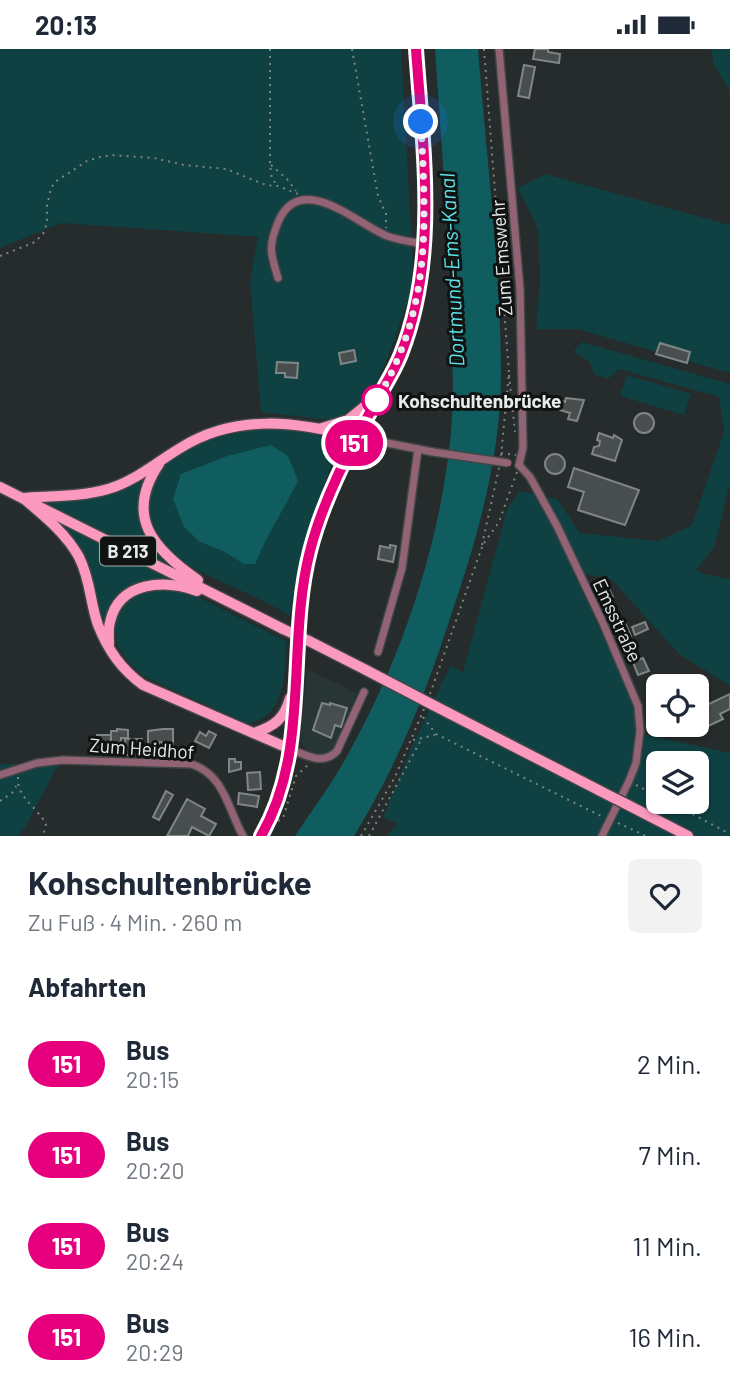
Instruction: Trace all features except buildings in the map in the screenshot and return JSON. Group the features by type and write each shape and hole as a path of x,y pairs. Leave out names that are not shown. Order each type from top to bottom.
{"main road":[{"path":"261,836 271,819 290,749 302,595 309,551 331,491 399,358 411,326 419,291 425,210 416,49"},
{"path":"322,428 353,416 383,391"},
{"path":"23,498 109,489 193,440 261,422 322,428 357,437"},
{"path":"163,458 148,480 142,503 146,524 162,550 184,570 234,604"},
{"name":"B 213","path":"0,487 309,641 688,836"},
{"path":"23,498 57,527 78,555 90,585 98,624 116,662 143,685 290,749"},
{"path":"109,645 109,624 114,610 124,597 138,588 155,584 180,585 234,604"},
{"path":"254,733 276,724 282,718 296,673"}],"street":[{"name":"Zum Emswehr","path":"499,49 523,338 523,448 519,465"},
{"path":"278,278 269,250 280,218 294,203 306,198 320,201 361,220 387,236 424,244"},
{"path":"357,437 519,465"},
{"path":"378,652 402,568 418,449"},
{"name":"Emsstraße","path":"519,465 530,477 557,526 635,695 639,712 640,731 636,763 602,836"},
{"path":"290,749 316,758 330,758 337,751 364,692"},
{"name":"Zum Heidhof","path":"0,775 37,763 64,759 191,764 212,774 243,836"}],"path":[{"path":"270,49 270,165 272,179 278,186"},
{"path":"352,49 378,196 386,213 387,236"},
{"path":"484,49 515,432"},
{"path":"0,256 35,242 43,234 47,223 47,206 55,182 87,161 100,157 112,155 154,158 184,165 226,169 306,198"},
{"path":"270,165 287,179 297,193"},
{"path":"360,836 395,777 429,702 482,545 501,453 509,373"},
{"path":"482,545 499,522 519,465 517,455 501,453"},
{"path":"422,716 436,734 646,836"},
{"path":"412,740 436,734"},
{"path":"369,836 422,738"},
{"path":"271,819 282,818 296,776 316,758"},
{"path":"18,769 17,785 21,795 42,816 46,828 43,836"},
{"path":"629,781 646,790"},
{"path":"0,801 12,793 17,785"},
{"path":"692,814 730,834"}],"shaded area":[{"path":"0,49 401,49 413,264 410,295 388,357 368,401 354,412 330,420 261,412 250,282 258,237 61,223 0,248"},
{"path":"711,49 730,49 730,92 714,64"},
{"path":"545,174 730,225 730,373 577,329 536,329 540,282 538,229 518,188"},
{"path":"582,342 730,384 730,482 715,546 696,570 730,579 730,686 679,654 611,579 573,572 633,699 637,733 730,753 730,836 387,836 398,823 383,818 414,742 450,666 463,672 507,509 520,491 557,499 580,533 658,541 692,525 724,431 719,397 619,369 608,379 594,374 589,361 573,352"},
{"path":"627,375 691,394 684,415 620,396"},
{"path":"259,429 299,430 317,435 335,446 330,469 301,552 290,616 180,560 161,542 148,513 148,493 155,477 167,463 203,443","holes":["227,456 277,522 266,537 255,564 244,564 223,551 200,542 181,474"]},
{"path":"162,458 148,480 146,524 184,570 233,603 24,498 109,489"},
{"path":"54,519 178,580 151,581 129,587 113,602 104,628 89,569 76,544"},
{"path":"151,590 173,590 196,596 287,642 280,693 269,713 260,720 247,723 143,676 126,659 118,646 114,623 123,606 135,596"},
{"path":"307,669 357,693 331,754 315,756 304,747 300,739"},
{"path":"0,764 58,765 18,836 0,836"}],"water":[{"name":"Dortmund-Ems-Kanal","path":"435,49 478,49 495,247 501,366 498,428 488,489 472,550 422,697 411,726 370,809 354,836 295,836 341,766 384,682 427,563 445,481 453,393 448,247"},
{"path":"271,445 288,456 298,481 255,564 244,564 223,551 200,542 184,527 173,499 181,474 227,456"}],"bus line":[{"name":"151","path":"261,836 279,797 290,749 302,595 309,551 331,491 399,358 411,326 419,291 425,210 416,49"}],"place":[{"name":"Kohschultenbrücke","path":"377,400"}],"route":[{"path":"377,400 375,403 399,358 411,326 419,291 425,210 421,122"}]}
